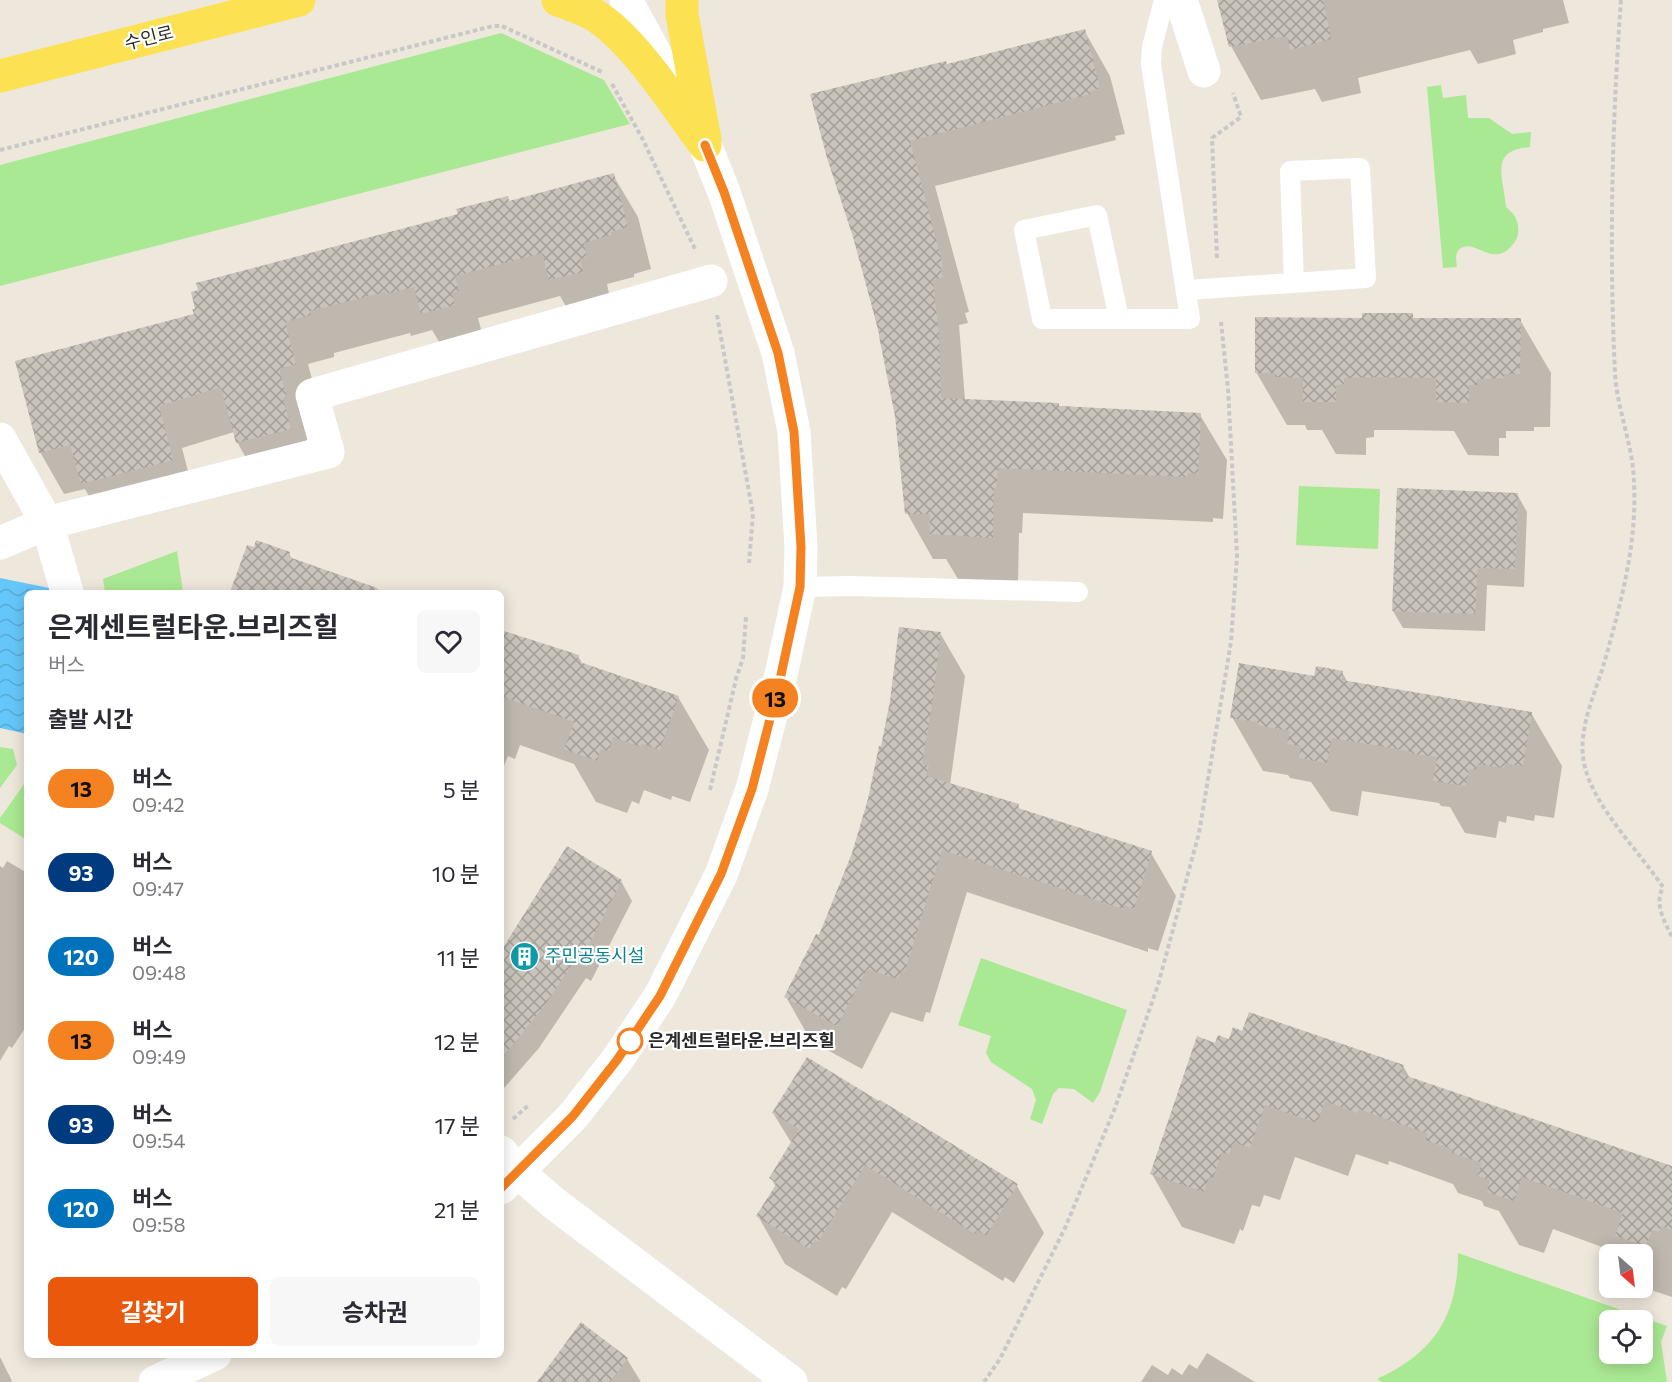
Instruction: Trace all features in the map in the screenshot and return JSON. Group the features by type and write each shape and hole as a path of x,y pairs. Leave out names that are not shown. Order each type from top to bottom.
{"main road":[{"name":"수인로","path":"0,76 298,0"},
{"path":"558,0 596,16 612,29 641,60 705,145"},
{"path":"682,0 682,15 705,145"}],"street":[{"path":"626,0 705,145 728,203 778,353 794,432 801,547 800,587 779,684 752,789 721,874 660,996 617,1060 573,1116 507,1159 555,1204 791,1382"},
{"path":"1181,0 1217,78"},
{"path":"0,543 47,523 328,452 312,396 711,281"},
{"path":"0,439 47,523 66,590"},
{"path":"155,1382 206,1358"}],"lane":[{"path":"1119,319 1097,215 1024,230 1042,319 1119,319 1191,319 1151,64 1152,47 1164,0"},
{"path":"1187,290 1294,283 1366,278 1360,168 1290,171 1294,283"},
{"path":"800,587 852,586 1078,592"}],"path":[{"path":"1621,0 1613,159 1612,302 1616,378 1633,471 1633,529 1622,592 1584,736 1584,763 1599,802 1663,887 1659,896 1659,910 1672,937"},
{"path":"0,150 493,26 502,26 606,74"},
{"path":"984,1382 1000,1359 1065,1228 1115,1108 1158,985 1199,833 1231,642 1237,556 1228,389 1218,288 1212,138 1241,117 1217,78"},
{"path":"611,83 642,138 711,281 753,514 749,563"},
{"path":"710,792 743,658 746,617"},
{"path":"507,1159 534,1100"}],"green space":[{"path":"501,33 604,80 630,124 0,286 0,165"},
{"path":"1441,85 1443,98 1466,95 1468,118 1489,118 1512,134 1531,132 1530,147 1509,153 1502,166 1501,175 1506,207 1514,215 1517,223 1518,233 1515,241 1500,254 1468,246 1463,247 1457,253 1457,267 1443,268 1427,87"},
{"path":"1299,486 1380,489 1378,549 1296,545"},
{"path":"177,551 183,590 105,590 103,579"},
{"path":"0,747 13,749 17,765 0,788"},
{"path":"24,784 24,838 0,823 0,818"},
{"path":"981,958 1127,1010 1100,1092 1093,1103 1074,1089 1059,1088 1053,1094 1042,1124 1030,1119 1036,1100 1032,1089 991,1062 986,1053 991,1036 958,1025"},
{"path":"1458,1253 1621,1310 1599,1310 1599,1364 1653,1364 1653,1321 1667,1326 1661,1342 1667,1382 1382,1382 1377,1379 1397,1369 1428,1344 1439,1330 1453,1296"}],"water":[{"path":"0,578 59,590 24,590 24,733 0,728"}],"building":[{"path":"1217,0 1323,0 1331,39 1290,50 1287,36 1229,47"},
{"path":"1085,29 1100,88 1090,91 1091,94 910,141 943,266 940,267 943,277 933,280 939,336 941,398 1059,403 1059,406 1201,413 1198,474 1188,473 1187,477 998,468 996,488 994,488 993,538 930,534 930,514 905,514 895,416 880,336 810,94 946,61 947,64"},
{"path":"614,173 628,227 584,243 587,257 580,259 583,272 549,280 542,253 455,276 459,291 452,293 455,305 421,314 414,287 310,311 311,315 285,322 296,364 279,369 287,397 283,398 291,429 236,443 221,387 159,406 173,460 81,484 70,445 39,453 15,361 194,314 191,292 198,290 196,283 458,214 456,209 508,196 509,201"},
{"path":"1362,313 1413,313 1413,318 1521,318 1520,374 1504,374 1504,378 1477,379 1477,385 1469,385 1469,403 1436,402 1436,378 1372,377 1344,378 1344,384 1336,385 1336,402 1303,402 1303,378 1275,377 1275,373 1255,373 1255,317 1362,318"},
{"path":"1397,488 1518,493 1515,569 1478,568 1475,614 1392,611"},
{"path":"256,540 290,552 289,557 377,588 377,590 231,590 247,545 254,547"},
{"path":"899,627 941,632 922,764 929,766 926,776 1019,804 1018,808 1152,851 1134,909 1124,905 1123,909 942,850 905,971 902,970 898,979 867,969 837,1026 784,997 816,934 819,935 852,853 868,799 879,746 881,746 890,701"},
{"path":"504,631 579,655 577,661 679,696 660,750 642,744 641,747 613,737 609,751 601,749 597,761 564,749 574,722 504,697"},
{"path":"1239,663 1314,676 1316,666 1343,671 1342,680 1532,712 1523,766 1505,763 1504,768 1477,764 1476,770 1469,769 1466,786 1433,781 1437,757 1332,738 1327,763 1299,758 1301,746 1287,744 1290,731 1258,725 1258,722 1230,718"},
{"name":"주민공동시설","path":"567,846 622,880 580,962 575,960 545,1005 504,1055 504,946"},
{"path":"1249,1012 1404,1065 1401,1074 1672,1166 1672,1230 1661,1226 1659,1232 1652,1230 1647,1244 1615,1236 1623,1213 1522,1177 1514,1201 1487,1192 1490,1180 1477,1176 1482,1163 1452,1153 1452,1149 1425,1140 1428,1134 1359,1109 1357,1113 1325,1101 1317,1123 1265,1105 1250,1148 1234,1142 1229,1155 1222,1152 1213,1179 1209,1177 1204,1192 1150,1174 1197,1036 1215,1043 1218,1035 1229,1039 1233,1027 1242,1031"},
{"path":"807,1057 1018,1184 986,1236 977,1230 975,1234 865,1165 818,1242 815,1240 809,1249 756,1216 777,1183 769,1178 799,1129 772,1113"},
{"path":"581,1322 628,1358 610,1382 537,1382"}],"bus line":[{"name":"13","path":"504,1185 573,1116 617,1060 660,996 721,874 752,789 779,684 800,587 801,547 794,432 778,353 724,192 705,145"}],"place":[{"name":"주민공동시설","path":"524,956"},
{"name":"은계센트럴타운.브리즈힐","path":"630,1041"}]}
